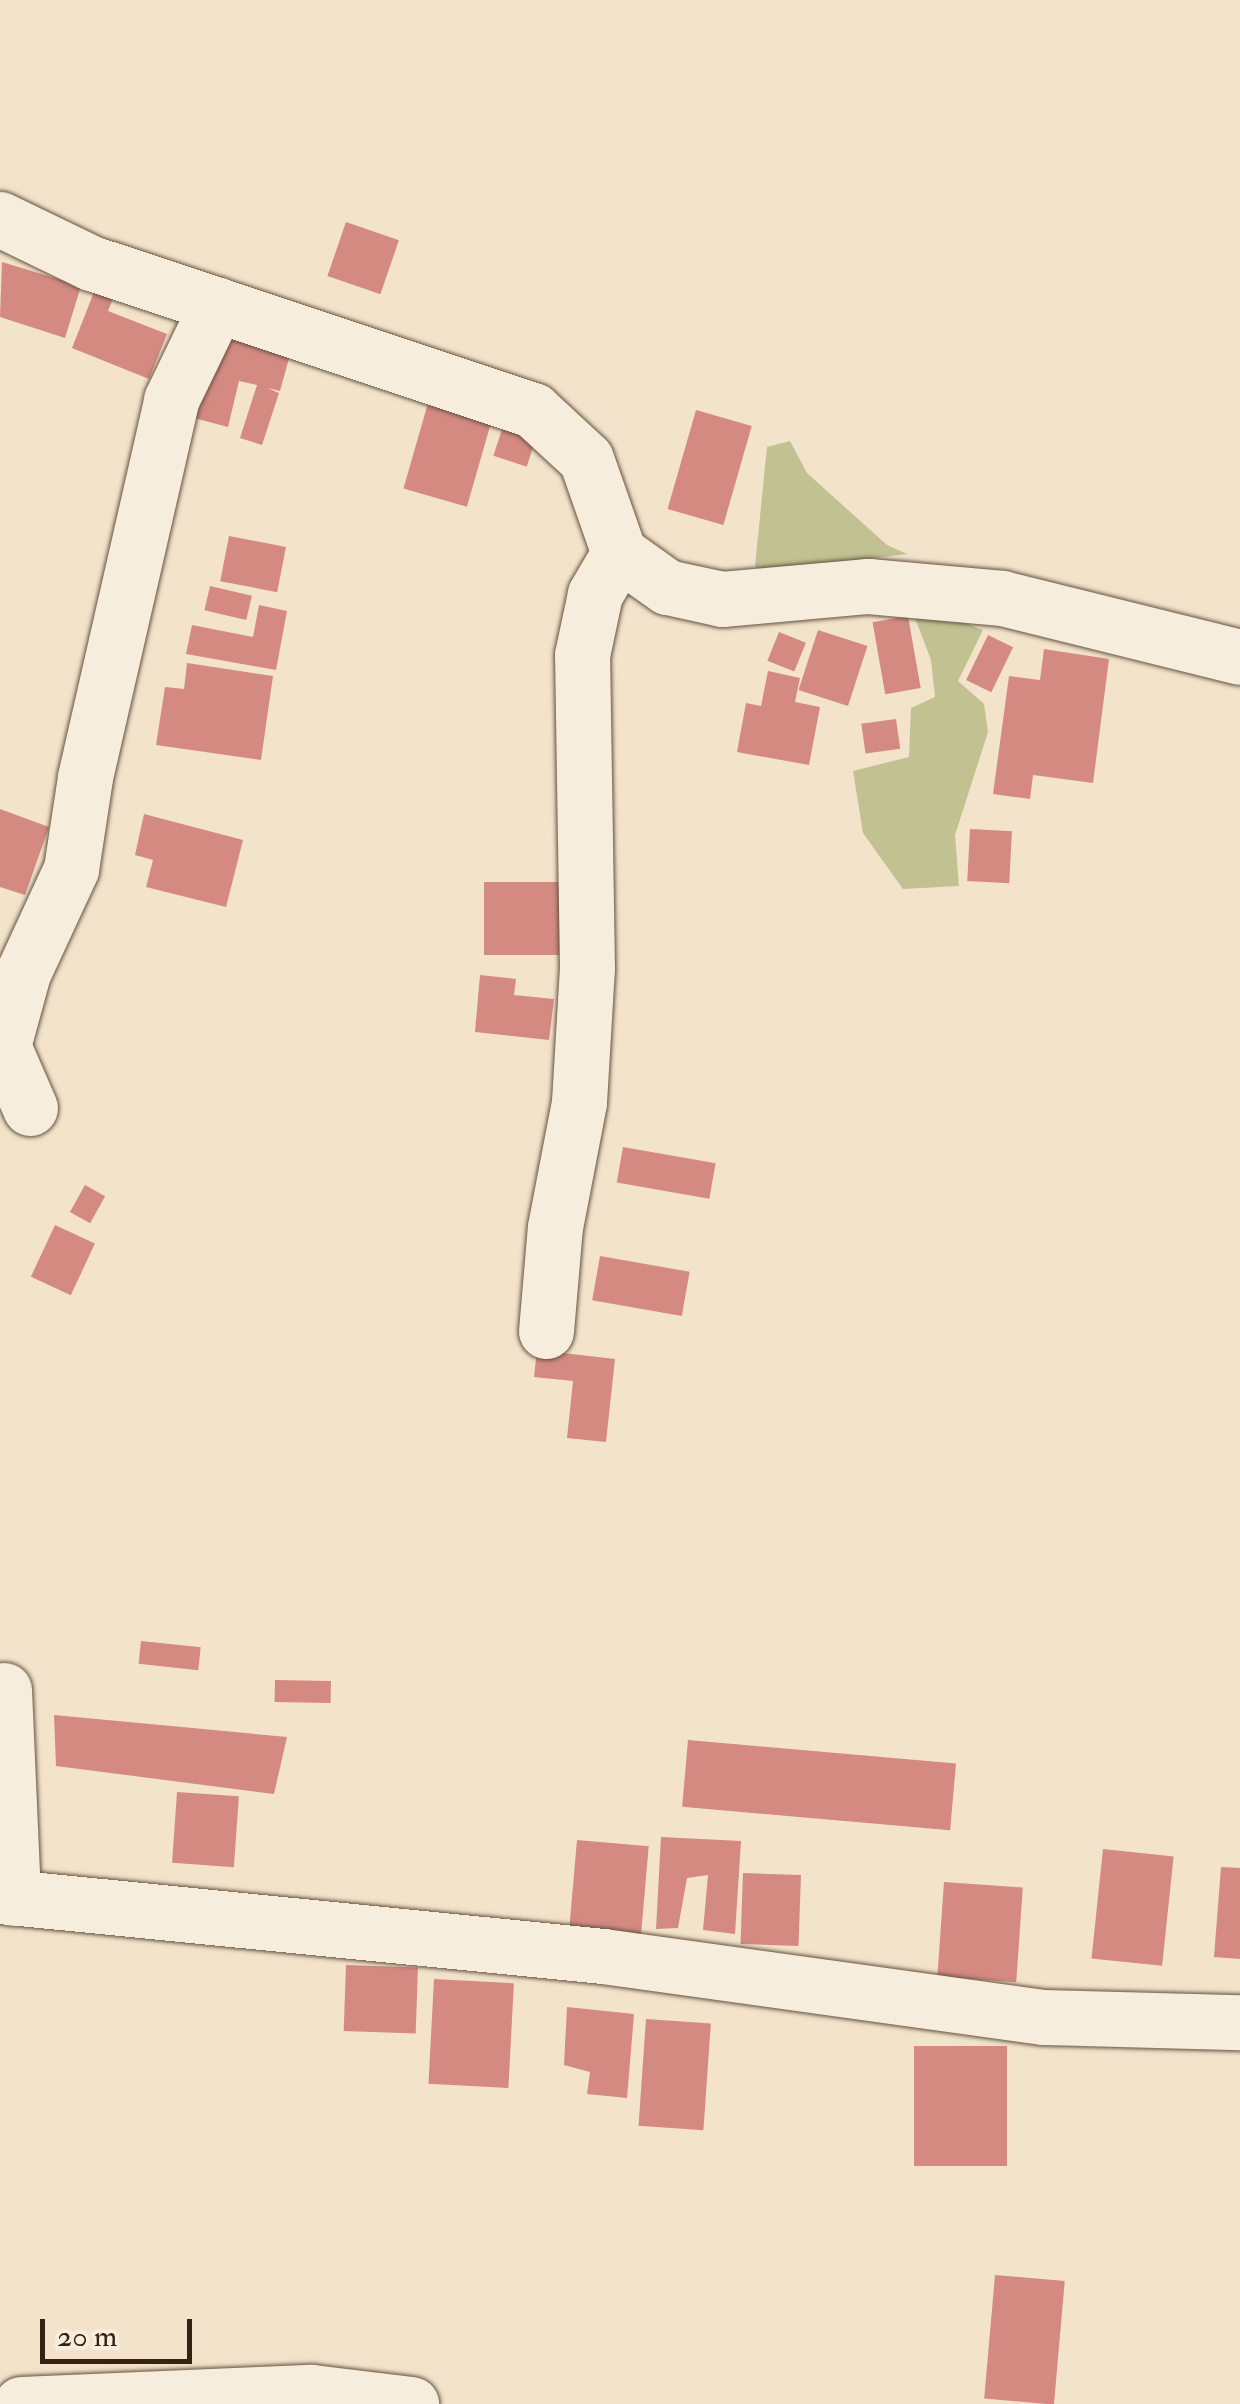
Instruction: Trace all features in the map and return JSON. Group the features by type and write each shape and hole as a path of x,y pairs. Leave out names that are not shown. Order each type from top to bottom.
{"street":[{"path":"0,219 91,263 533,410 586,459 619,553 668,587 722,599 868,586 1002,598 1240,656"},
{"path":"30,1108 3,1046 23,973 70,869 85,777 171,400 217,305"},
{"path":"546,1331 555,1227 579,1102 586,968 582,655 596,594 619,553"},
{"path":"4,1690 7,1897 604,1956 1043,2017 1240,2022"},
{"path":"21,2404 312,2392 411,2404"}],"green space":[{"path":"790,441 807,473 887,545 907,554 761,572 755,566 767,447"},
{"path":"909,602 983,630 958,681 984,704 988,732 955,835 959,886 903,889 863,833 853,771 909,757 911,708 935,697 931,660"}],"building":[{"path":"346,222 399,240 380,294 327,276"},
{"path":"2,262 81,286 65,338 0,317"},
{"path":"96,287 114,296 108,311 167,334 149,379 72,348"},
{"path":"216,331 291,351 280,391 267,388 279,393 262,445 240,438 257,385 239,381 228,427 194,418"},
{"path":"428,403 491,421 467,507 403,489"},
{"path":"696,410 752,426 723,525 668,509"},
{"path":"507,414 540,425 527,467 493,456"},
{"path":"229,536 286,547 277,592 220,581"},
{"path":"210,586 252,596 246,620 204,610"},
{"path":"259,605 287,611 276,670 186,654 192,625 253,637"},
{"path":"908,616 921,688 885,694 873,622"},
{"path":"818,630 867,646 848,706 799,690"},
{"path":"779,632 806,643 794,672 767,661"},
{"path":"988,635 1013,647 991,692 966,680"},
{"path":"1044,649 1109,659 1093,783 1033,775 1030,799 993,794 1009,676 1040,680"},
{"path":"187,663 273,676 261,760 156,745 165,687 184,689"},
{"path":"768,671 800,678 795,702 820,707 809,765 737,752 746,703 761,706"},
{"path":"896,719 900,749 866,754 861,724"},
{"path":"0,809 49,827 25,895 0,887"},
{"path":"144,814 243,840 226,907 146,887 153,860 135,855"},
{"path":"970,829 1012,831 1009,883 967,881"},
{"path":"484,882 563,882 581,955 484,955"},
{"path":"480,975 516,979 514,995 554,999 549,1040 475,1032"},
{"path":"623,1147 716,1163 709,1199 617,1182"},
{"path":"85,1185 105,1196 90,1223 70,1212"},
{"path":"55,1225 95,1244 71,1295 31,1277"},
{"path":"600,1256 690,1272 682,1316 592,1300"},
{"path":"537,1350 615,1359 606,1442 567,1438 573,1381 534,1377"},
{"path":"141,1641 201,1647 198,1670 139,1664"},
{"path":"275,1680 331,1681 331,1703 275,1702"},
{"path":"54,1715 287,1737 274,1794 56,1766"},
{"path":"688,1740 956,1763 950,1830 682,1807"},
{"path":"177,1792 239,1796 234,1867 172,1863"},
{"path":"661,1837 741,1841 735,1934 703,1930 708,1875 687,1878 678,1928 656,1929"},
{"path":"577,1840 649,1846 640,1941 569,1935"},
{"path":"1103,1849 1174,1856 1162,1966 1092,1958"},
{"path":"1221,1867 1240,1868 1240,1959 1214,1957"},
{"path":"743,1873 801,1875 798,1946 741,1944"},
{"path":"944,1882 1023,1888 1016,1982 937,1977"},
{"path":"346,1965 418,1968 416,2033 344,2031"},
{"path":"434,1979 514,1983 508,2088 429,2084"},
{"path":"567,2007 634,2014 627,2098 587,2094 590,2072 564,2065"},
{"path":"646,2019 711,2024 703,2130 639,2126"},
{"path":"914,2046 1007,2046 1007,2166 914,2166"},
{"path":"995,2275 1065,2281 1054,2404 984,2399"}]}
